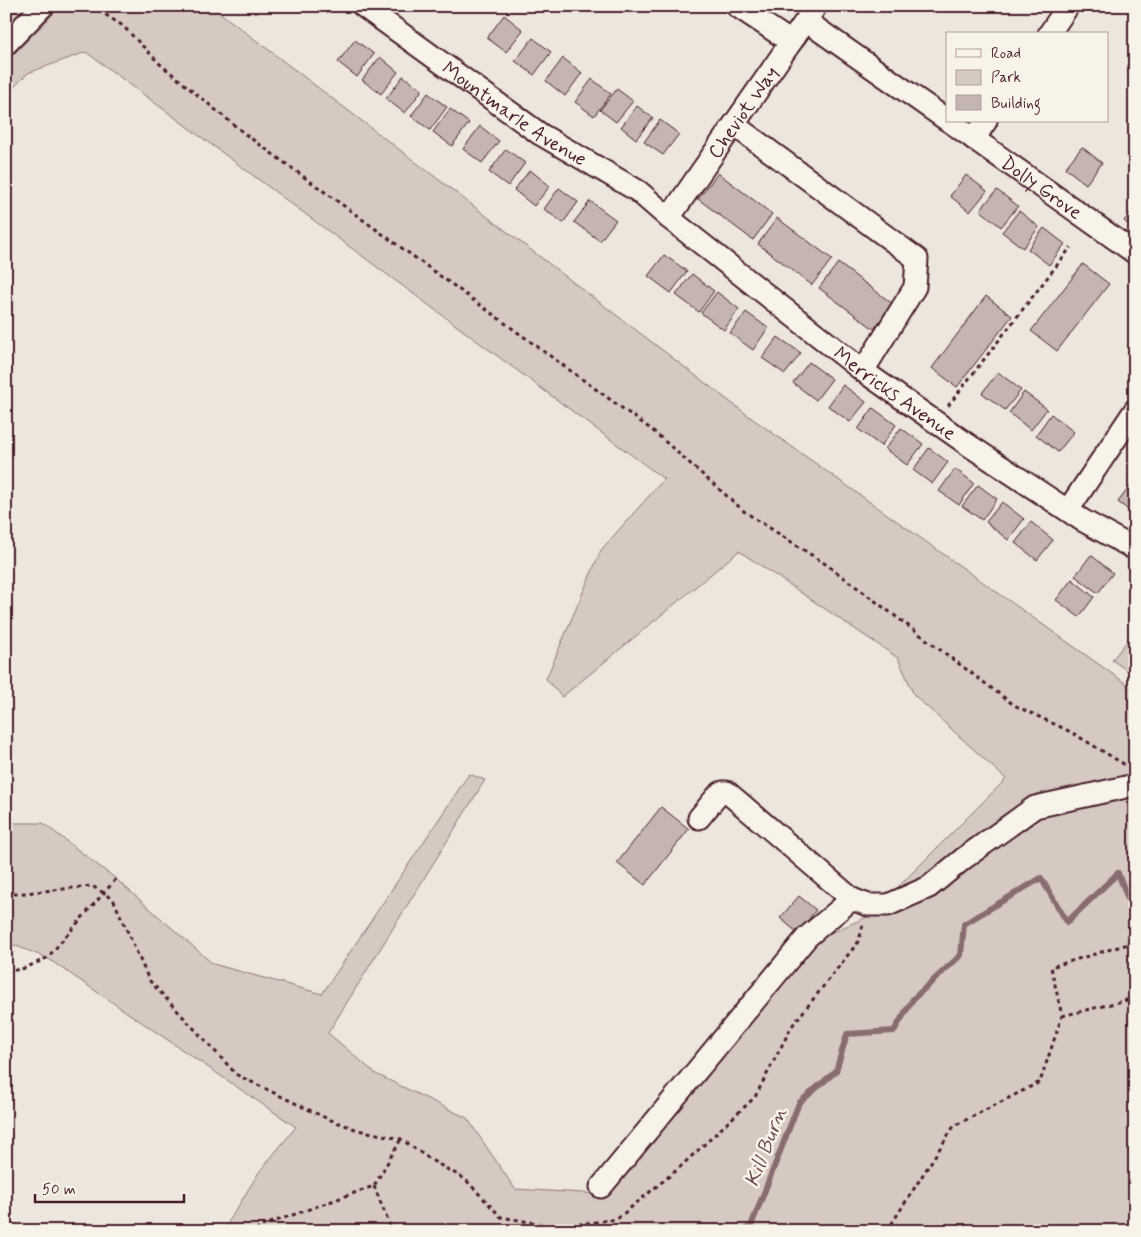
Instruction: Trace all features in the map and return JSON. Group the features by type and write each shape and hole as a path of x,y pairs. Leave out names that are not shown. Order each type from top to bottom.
{"street":[{"path":"6,44 44,6"},
{"name":"Mountmarle Avenue","path":"363,6 540,134 638,191 669,218"},
{"path":"738,6 791,42"},
{"path":"1049,32 1068,6"},
{"name":"Cheviot Way","path":"669,218 811,14"},
{"name":"Dolly Grove","path":"811,14 946,119"},
{"name":"Dolly Grove","path":"949,122 1135,253"},
{"path":"974,139 985,122"},
{"path":"734,125 917,259 915,287 863,371"},
{"name":"Merricks Avenue","path":"669,218 863,371 967,444 1082,520 1135,549"},
{"path":"1068,510 1135,410"},
{"path":"699,818 718,795 722,792 727,792 852,899 868,905 888,905 929,887 963,859 1035,807 1135,785"},
{"path":"602,1187 807,937 852,899"}],"path":[{"path":"92,6 123,26 160,64 245,134 652,430 745,512 827,565 1014,705 1071,732 1135,771"},
{"path":"936,421 1072,246"},
{"path":"6,972 25,968 47,958 116,879"},
{"path":"6,892 15,894 92,886 104,893 114,901 149,980 237,1076 328,1120 358,1130"},
{"path":"887,1231 954,1126 1040,1082 1062,1016 1051,967 1135,942"},
{"path":"1062,1016 1135,998"},
{"path":"256,1231 259,1228 374,1186 401,1139"},
{"path":"374,1186 392,1231"}],"green space":[{"path":"6,6 27,6 6,28"},
{"path":"61,6 211,6 750,417 1135,690 1135,1231 223,1231 259,1172 296,1127 47,958 6,942 6,823 43,823 116,879 213,964 322,994 469,774 485,780 328,1033 376,1074 467,1118 515,1189 601,1194 806,944 869,916 1006,779 914,695 898,658 739,551 562,697 546,679 601,550 664,479 86,52 28,73 6,95 6,62"},
{"path":"1135,631 1135,676 1112,660"}],"building":[{"path":"504,15 523,30 506,52 487,38"},
{"path":"533,38 551,52 534,75 515,61"},
{"path":"355,40 374,54 357,77 338,62"},
{"path":"380,57 398,72 381,94 362,80"},
{"path":"563,58 582,73 565,96 546,81"},
{"path":"403,76 422,90 405,113 386,99"},
{"path":"592,79 611,94 594,116 575,102"},
{"path":"617,89 633,101 616,122 600,110"},
{"path":"428,93 447,107 430,130 411,116"},
{"path":"637,106 653,118 636,139 621,127"},
{"path":"450,109 469,123 452,146 433,132"},
{"path":"660,120 679,134 663,155 644,142"},
{"path":"480,126 499,141 482,163 463,149"},
{"path":"1082,147 1102,163 1086,184 1065,168"},
{"path":"506,149 525,163 508,186 489,172"},
{"path":"530,170 550,186 534,206 514,190"},
{"path":"718,173 772,214 753,240 698,199"},
{"path":"966,175 987,191 970,212 950,196"},
{"path":"559,188 578,202 563,223 544,209"},
{"path":"997,190 1018,206 1001,227 980,210"},
{"path":"590,201 616,220 600,241 574,222"},
{"path":"1135,207 1135,229 1124,221"},
{"path":"1019,211 1039,227 1023,248 1002,232"},
{"path":"777,218 832,259 812,285 758,244"},
{"path":"1044,228 1065,244 1049,265 1028,249"},
{"path":"664,255 687,271 671,293 648,276"},
{"path":"838,263 893,304 874,329 819,288"},
{"path":"1083,264 1109,284 1057,351 1031,331"},
{"path":"692,274 714,291 699,312 676,295"},
{"path":"717,292 739,309 724,330 701,313"},
{"path":"986,296 1012,316 957,387 932,368"},
{"path":"746,312 768,328 753,350 730,333"},
{"path":"778,337 801,353 785,374 762,358"},
{"path":"809,362 832,379 816,400 793,383"},
{"path":"998,372 1021,390 1005,410 982,393"},
{"path":"843,385 866,402 850,422 828,406"},
{"path":"1024,392 1047,409 1031,430 1009,413"},
{"path":"873,408 896,425 881,446 858,429"},
{"path":"1051,414 1074,432 1058,452 1036,435"},
{"path":"901,428 923,444 907,465 885,449"},
{"path":"929,448 948,462 932,484 913,470"},
{"path":"955,469 974,483 959,505 939,491"},
{"path":"1135,480 1135,515 1118,502"},
{"path":"978,485 997,499 982,520 962,506"},
{"path":"1002,502 1024,519 1008,540 986,522"},
{"path":"1031,522 1053,540 1037,560 1015,543"},
{"path":"1091,555 1113,573 1098,593 1075,576"},
{"path":"1072,579 1094,597 1079,617 1056,600"},
{"path":"661,807 689,829 645,885 617,863"},
{"path":"799,896 816,910 798,933 780,918"}],"waterway":[{"name":"Kill Burn","path":"742,1231 751,1226 799,1103 836,1071 847,1034 894,1031 913,999 961,955 964,924 1041,878 1067,922 1118,873 1128,899 1135,902"}]}
